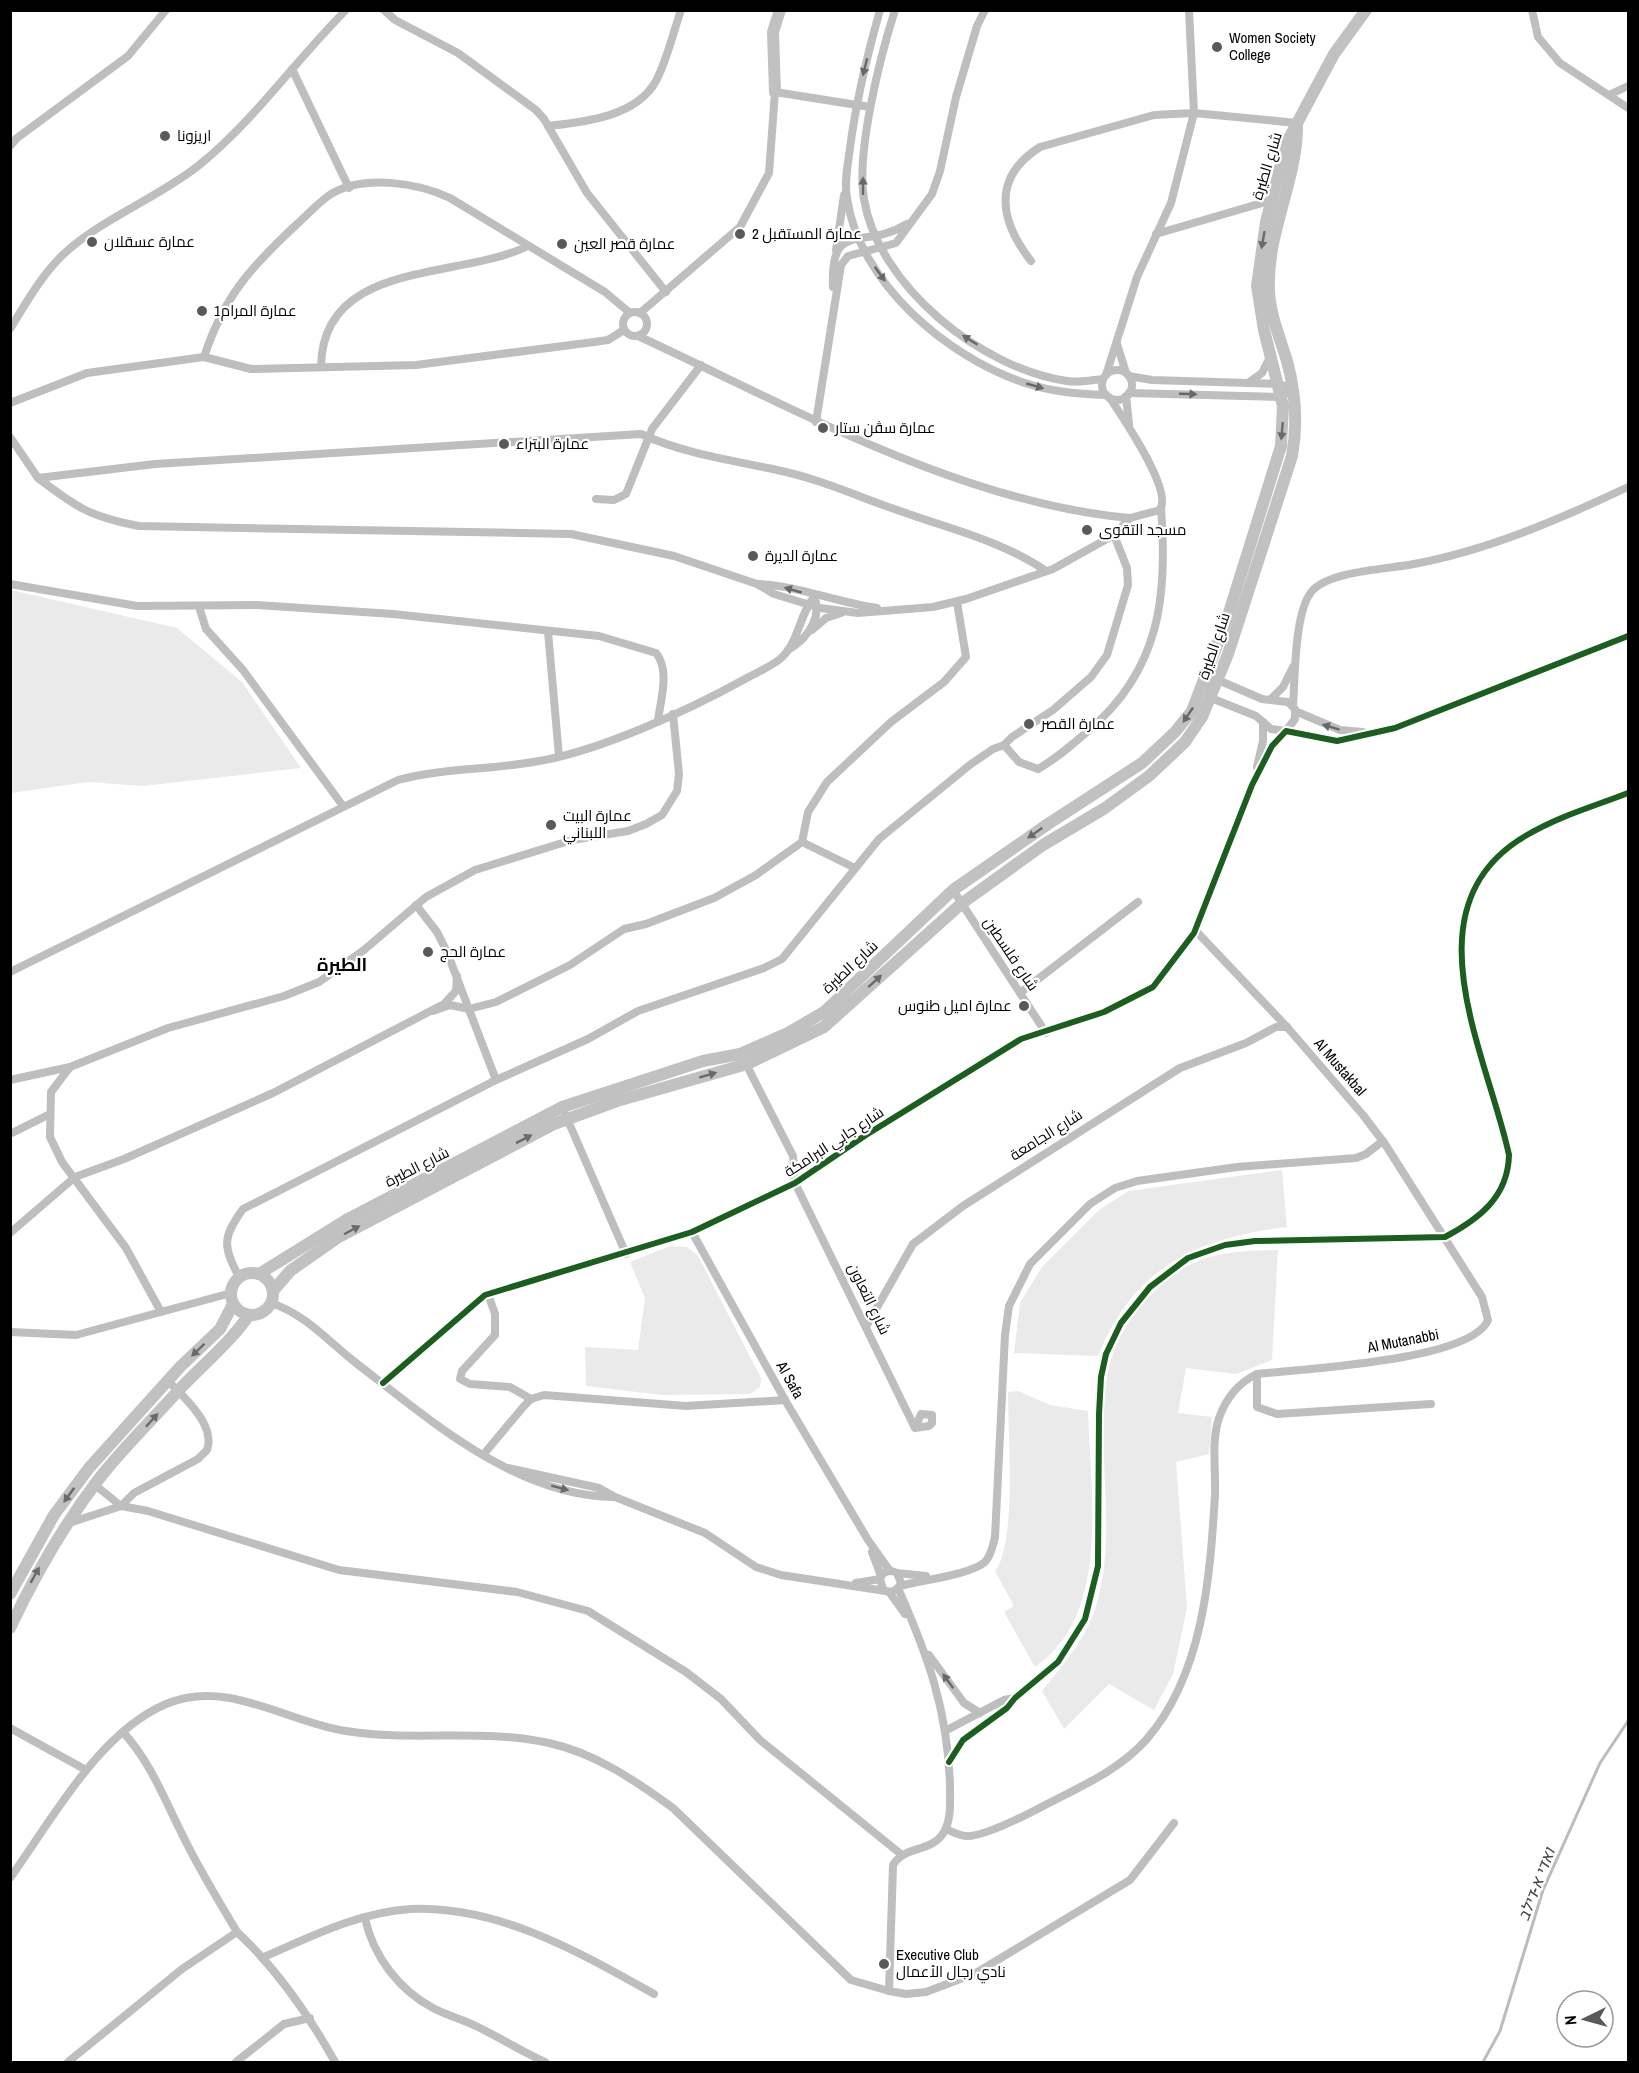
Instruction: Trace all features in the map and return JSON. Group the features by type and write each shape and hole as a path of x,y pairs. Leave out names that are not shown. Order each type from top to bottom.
{"main road":[{"path":"775,92 773,32 780,10"},
{"path":"1297,123 1334,54 1366,10"},
{"name":"شارع الطيرة","path":"259,1274 346,1220 562,1107 703,1061 743,1059 824,1012 953,890 1142,763 1175,732 1186,718 1203,684 1227,619 1281,446 1283,425 1280,391 1259,306 1257,286 1260,254 1272,200 1287,142 1297,123"},
{"name":"شارع الطيرة","path":"272,1297 290,1271 337,1238 568,1119 743,1059 824,1027 962,904 1043,845 1105,808 1168,760 1202,717 1211,698 1293,456 1296,434 1293,388 1274,320 1269,284 1278,215 1297,143 1297,123"},
{"path":"10,1594 54,1515 82,1478 168,1381 220,1329 239,1277 250,1273 266,1278 272,1297 262,1313 249,1315 238,1311 232,1299"},
{"path":"10,1628 32,1580 66,1524 94,1485 178,1391 232,1338 249,1315"}],"street":[{"path":"10,146 17,138 128,56 166,10"},
{"path":"10,329 41,283 66,252 197,166 254,112 346,10"},
{"path":"384,10 395,20 458,53 536,110 548,126 586,193 666,292"},
{"path":"548,126 602,117 642,99 657,80 681,10"},
{"path":"834,304 833,272 857,105 880,10"},
{"path":"895,10 870,107 863,197 881,249 909,287 933,312 957,332 1001,360 1070,381 1105,377 1117,370 1152,380 1248,383 1280,391"},
{"path":"816,422 834,304 844,260 866,250 881,249 896,243 932,194 959,87 977,26 985,10"},
{"path":"1005,745 1019,762 1038,769 1069,749 1111,712 1130,688 1149,645 1160,604 1165,555 1161,508 1163,500 1160,487 1130,427 1102,386 1137,277 1171,203 1194,113 1189,10"},
{"path":"1532,10 1538,37 1560,63 1629,108"},
{"path":"292,69 349,188"},
{"path":"1609,95 1629,86"},
{"path":"204,357 222,309 264,254 331,194 349,188 394,183 432,190 605,292 630,312 640,313 740,227 763,188 772,163 775,92 870,107"},
{"path":"1031,261 1010,229 1004,202 1014,173 1026,156 1040,147 1154,115 1194,113 1297,123"},
{"path":"846,177 847,198 861,240 881,276 914,313 974,360 1016,380 1049,390 1120,400 1128,394 1280,391 1293,388"},
{"path":"1156,234 1272,200"},
{"path":"836,250 845,241 876,238 894,232 910,222"},
{"path":"321,368 326,330 331,321 361,295 381,284 407,276 507,257 528,246"},
{"path":"630,312 622,322 624,330 630,335 638,336 701,365 816,422 998,491 1092,514 1130,518 1155,513 1161,508"},
{"path":"638,336 644,331 646,324 640,313"},
{"path":"10,404 87,373 204,357 251,369 440,362 608,340 624,330"},
{"path":"1117,337 1119,354 1132,385 1128,394 1130,427"},
{"path":"1248,383 1262,373 1271,354"},
{"path":"596,499 614,500 626,494 647,437 701,365"},
{"path":"38,478 155,464 632,434 730,463 777,470 826,482 902,512 988,539 1022,555 1046,571"},
{"path":"10,437 38,478 77,508 110,521 139,526 571,534 674,556 758,584 786,597 843,613"},
{"path":"1252,785 1272,747 1295,720 1296,658 1305,604 1314,588 1324,583 1379,569 1478,550 1629,487"},
{"path":"10,972 398,780 426,772 534,762 560,756 658,720 719,693 780,658 826,618 843,613 933,607 957,602 1046,571 1114,535 1130,518"},
{"path":"239,1277 228,1255 226,1244 229,1229 243,1209 496,1080 588,1039 638,1011 764,968 782,959 798,943 855,868 879,840 901,820 931,799 971,764 993,749 1005,745 1084,686 1107,656 1128,585 1124,559 1114,535"},
{"path":"10,584 137,606 257,605 393,614 599,636 656,653 664,665 658,720"},
{"path":"758,584 774,584 815,596 891,609"},
{"path":"788,650 808,604 815,596"},
{"path":"805,638 817,607 815,596"},
{"path":"786,597 796,607 799,626"},
{"path":"433,1011 450,1005 470,1010 496,1002 570,965 624,929 645,924 714,898 756,875 802,842 808,812 827,782 891,722 944,682 966,657 957,602"},
{"path":"199,607 206,629 243,670 343,806"},
{"path":"548,632 560,756"},
{"path":"1370,733 1340,730 1294,709 1284,700 1262,699 1218,680 1203,684 1211,698 1263,722 1276,731 1337,741 1395,728 1629,636"},
{"path":"1271,699 1284,687 1296,658"},
{"path":"10,1080 70,1067 168,1028 284,996 319,982 364,950 416,905 448,882 475,870 572,840 628,831 662,815 677,791 679,774 673,714"},
{"path":"1252,785 1263,741 1263,722"},
{"name":"شارع جابي البرامكة","path":"384,1383 469,1306 488,1294 626,1254 692,1232 795,1183 866,1135 1021,1039 1046,1033 1104,1012 1153,987 1178,958 1195,930 1252,785"},
{"path":"950,1762 963,1740 1007,1708 1015,1698 1058,1662 1085,1619 1098,1566 1101,1377 1112,1339 1134,1304 1150,1287 1188,1258 1225,1245 1276,1240 1445,1238 1468,1224 1486,1209 1504,1184 1509,1170 1509,1155 1502,1120 1464,987 1463,930 1473,887 1505,850 1526,835 1548,824 1629,793"},
{"path":"802,842 855,868"},
{"name":"شارع فلسطين","path":"953,890 1046,1033"},
{"path":"1020,993 1138,902"},
{"path":"416,905 437,933 458,976 496,1080"},
{"name":"Al Mustakbal","path":"1195,930 1287,1027 1383,1141 1445,1238"},
{"path":"10,1233 75,1177 124,1159 273,1093 433,1011 451,999 456,991 458,976"},
{"name":"شارع الجامعة","path":"867,1325 913,1244 963,1206 1180,1068 1246,1043 1276,1027 1287,1027"},
{"path":"743,1059 793,1156 795,1183"},
{"path":"70,1067 51,1092 51,1114 48,1125 50,1137 62,1162 126,1248 161,1312"},
{"path":"562,1107 626,1254"},
{"path":"10,1134 51,1114"},
{"path":"272,1297 483,1455 508,1468 599,1488 615,1497 705,1533 756,1567 780,1575 844,1585 892,1589 977,1567 987,1561 995,1537 1005,1335 1010,1306 1030,1264 1090,1204 1114,1188 1137,1181 1237,1167 1342,1161 1366,1154 1383,1141"},
{"name":"شارع التعاون","path":"795,1183 867,1325 915,1428"},
{"name":"Al Safa","path":"692,1232 785,1400 868,1540"},
{"name":"Al Mutanabbi","path":"1257,1374 1394,1359 1436,1351 1480,1333 1488,1320 1486,1306 1445,1238"},
{"path":"488,1294 495,1314 495,1335 462,1371 460,1379 470,1384 510,1387 531,1399"},
{"path":"10,1332 76,1335 161,1312 232,1299"},
{"path":"946,1829 966,1836 975,1836 1024,1816 1085,1784 1122,1763 1146,1740 1167,1710 1181,1687 1205,1594 1211,1554 1217,1424 1232,1393 1246,1380 1257,1374 1257,1407 1277,1414 1431,1404"},
{"path":"66,1524 121,1506 134,1493 198,1459 207,1450 208,1435 193,1406 168,1381"},
{"path":"483,1455 531,1399 554,1394 686,1406 785,1400"},
{"path":"94,1485 121,1506 148,1511 339,1570 408,1581 517,1592 588,1611 686,1672 721,1699 760,1740 902,1855"},
{"path":"868,1540 900,1579 892,1589"},
{"path":"868,1540 880,1577 892,1589 922,1645 939,1694 950,1762 951,1810 946,1829 936,1841 902,1855 893,1865 889,1991"},
{"path":"844,1585 894,1572 932,1577"},
{"path":"922,1645 964,1703 980,1713"},
{"path":"10,1878 86,1770 123,1732 165,1705 181,1699 222,1696 249,1702 296,1720 345,1731 394,1736 520,1738 551,1743 578,1752 620,1772 673,1808 851,1980 906,1994 926,1992 976,1973 1130,1880 1174,1823"},
{"path":"945,1731 1004,1700 1015,1698"},
{"path":"10,1728 86,1770"},
{"path":"123,1732 142,1753 168,1800 186,1843 237,1932 264,1957 310,2018 335,2062"},
{"path":"264,1957 324,1931 366,1918 410,1909 455,1912 485,1917 552,1940 654,1994"},
{"path":"366,1918 369,1937 379,1957 407,1990 432,2007 480,2028 545,2062"},
{"path":"68,2062 182,1969 237,1932"},
{"path":"237,2062 284,2024 310,2018"}],"shaded area":[{"path":"11,590 177,628 242,682 301,768 143,786 88,782 11,793"},
{"path":"1282,1170 1287,1227 1225,1239 1197,1249 1172,1262 1150,1279 1130,1300 1113,1325 1098,1356 1014,1353 1020,1303 1042,1267 1099,1210 1129,1191"},
{"path":"670,1246 687,1247 698,1256 761,1378 760,1387 750,1394 662,1395 586,1386 585,1347 638,1350 645,1298 630,1262"},
{"path":"1278,1250 1272,1360 1236,1374 1186,1368 1178,1413 1212,1417 1209,1454 1176,1462 1187,1608 1173,1674 1154,1710 1109,1684 1064,1729 1042,1691 1067,1659 1089,1625 1104,1571 1106,1513 1103,1425 1109,1367 1115,1348 1143,1303 1179,1271 1194,1263 1224,1254"},
{"path":"1018,1391 1050,1405 1088,1411 1092,1514 1091,1550 1086,1584 1076,1616 1059,1644 1035,1667 1004,1612 1014,1606 995,1571 1002,1557 1009,1513 1008,1392"}],"waterway":[{"name":"ואדי א-דילב","path":"1483,2062 1500,2031 1543,1890 1600,1763 1628,1721"}],"cycle path":[{"path":"383,1383 485,1295 692,1232 795,1183 866,1135 1021,1039 1104,1012 1153,987 1194,933 1252,785 1272,746 1286,731 1337,741 1395,728 1628,636"},
{"path":"949,1762 963,1740 1007,1708 1015,1698 1058,1662 1085,1619 1098,1566 1101,1377 1106,1354 1121,1323 1150,1287 1188,1258 1225,1245 1255,1241 1445,1237 1480,1214 1497,1195 1507,1170 1509,1155 1473,1027 1464,983 1462,940 1470,900 1490,865 1527,835 1564,817 1628,793"}],"place":[{"name":"Women Society College","path":"1217,47"},
{"name":"اريزونا","path":"165,136"},
{"name":"عمارة المستقبل 2","path":"740,234"},
{"name":"عمارة عسقلان","path":"92,242"},
{"name":"عمارة قصر العين","path":"562,244"},
{"name":"عمارة المرام1","path":"202,311"},
{"name":"عمارة سڤن ستار","path":"823,428"},
{"name":"عمارة البتراء","path":"504,444"},
{"name":"مسجد التقوى","path":"1087,530"},
{"name":"عمارة الديرة","path":"753,556"},
{"name":"عمارة القصر","path":"1029,724"},
{"name":"عمارة البيت اللبناني","path":"551,825"},
{"name":"عمارة الحج","path":"428,952"},
{"name":"عمارة اميل طنوس","path":"1024,1006"},
{"name":"Executive Club نادي رجال الأعمال","path":"884,1964"}],"district":[{"name":"الطيرة","path":"342,965"}]}
